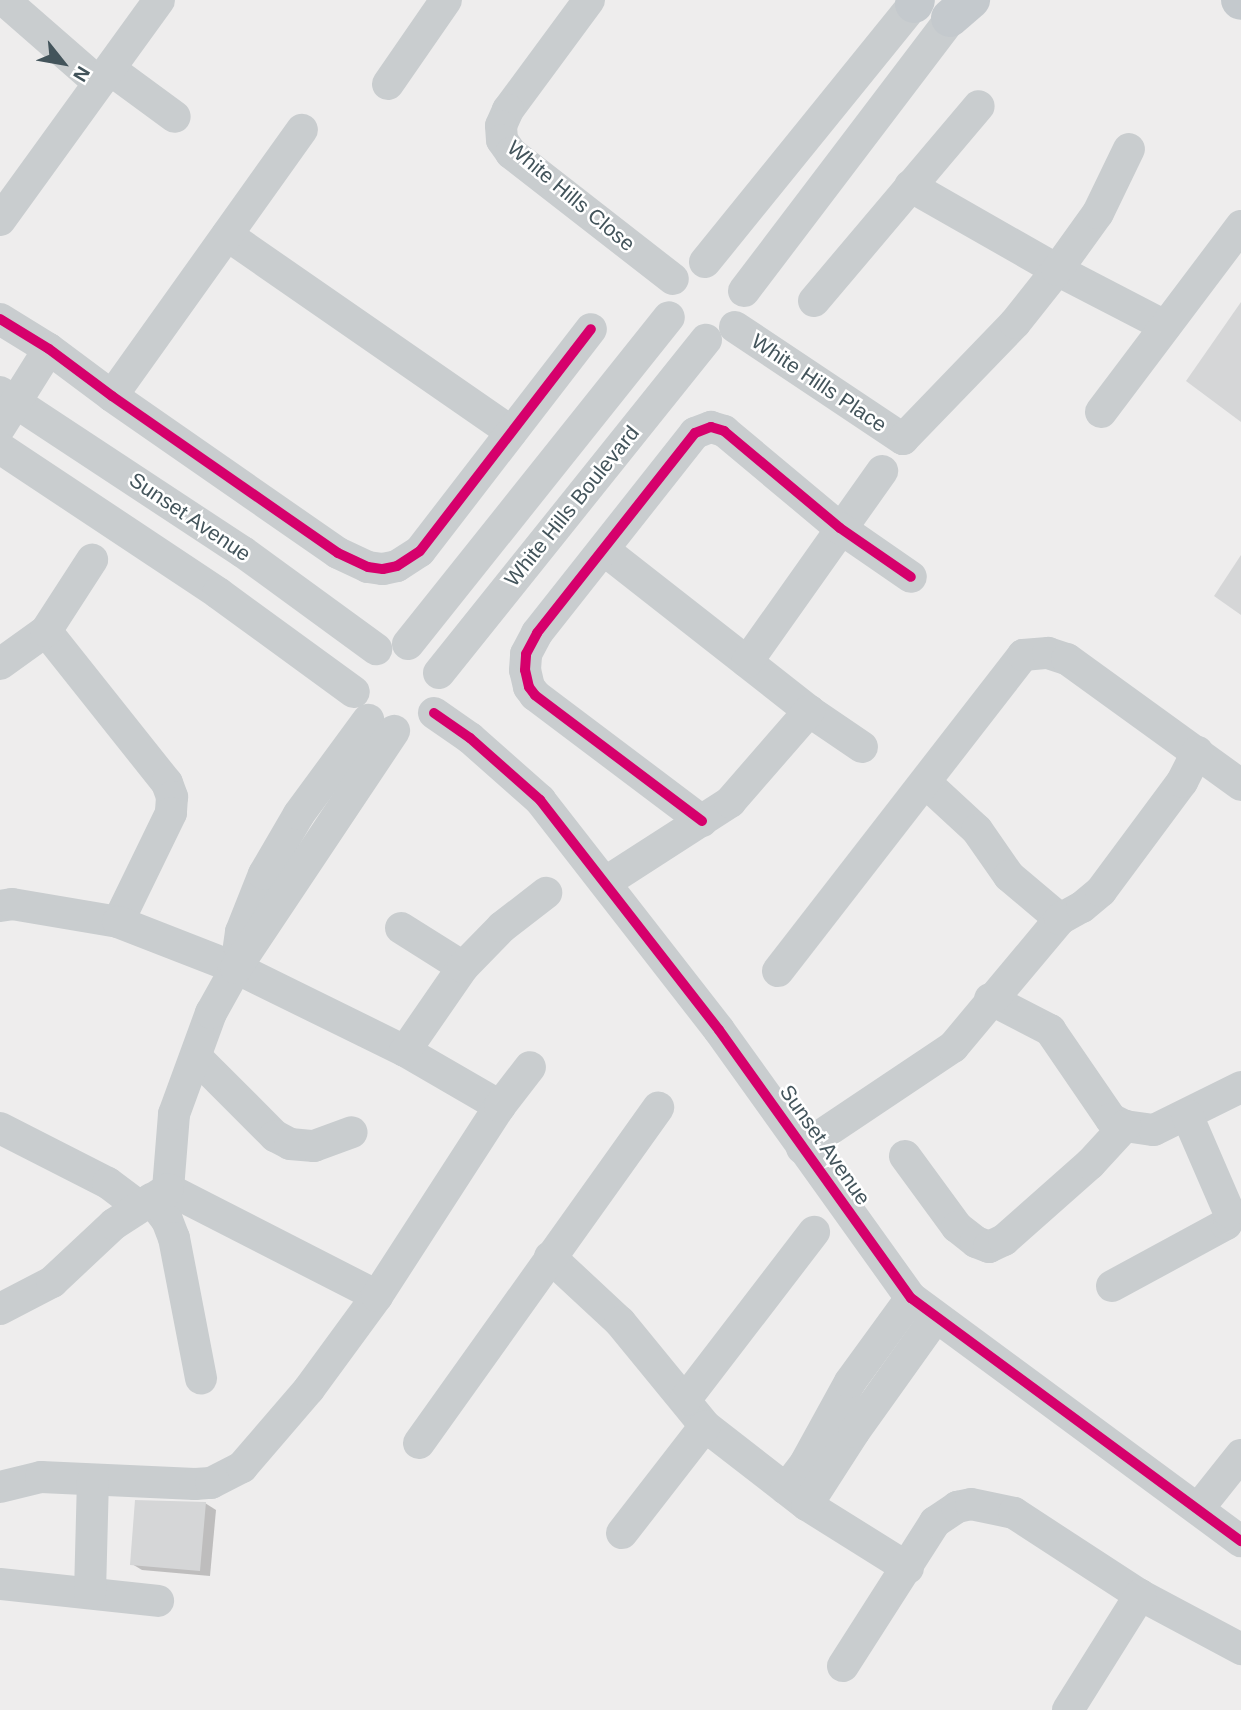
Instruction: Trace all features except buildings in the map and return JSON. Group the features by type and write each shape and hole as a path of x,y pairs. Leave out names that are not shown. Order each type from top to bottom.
{"street":[{"path":"4,0 105,77 175,117"},
{"path":"0,220 159,0"},
{"path":"387,84 446,0"},
{"name":"White Hills Close","path":"589,0 508,110 501,126 502,140 511,153 673,279"},
{"path":"705,262 916,1"},
{"path":"744,291 729,270 705,262 693,264 673,279 667,291 669,317 687,336 706,340 724,336 735,327 742,316 744,291 962,6"},
{"path":"814,300 978,106"},
{"path":"112,397 302,130"},
{"path":"1057,271 1098,213 1129,149"},
{"path":"909,186 1057,271 1165,326"},
{"path":"1101,412 1241,226"},
{"path":"227,235 511,432"},
{"name":"White Hills Place","path":"735,327 903,439 1016,323 1057,271"},
{"name":"White Hills Boulevard","path":"408,644 669,317"},
{"path":"0,319 49,349 112,397 338,553 368,567 383,569 397,566 420,551 591,329"},
{"name":"White Hills Boulevard","path":"439,673 706,340"},
{"path":"5,407 49,349"},
{"name":"Sunset Avenue","path":"5,407 243,552 376,649"},
{"path":"702,821 615,758 529,687 526,654 537,633 695,433 711,427 724,431 840,528 911,577"},
{"path":"0,448 208,586 372,714 416,727 433,713 442,693 439,673 427,654 408,644 386,645 376,649 359,668 372,714 211,1013 174,1114 152,1198 52,1282 0,1309"},
{"path":"747,662 882,471"},
{"path":"604,550 809,711 862,747"},
{"path":"0,664 46,631 92,560"},
{"path":"46,631 167,783 172,797 171,813 118,922"},
{"path":"778,971 1023,655 1037,653 1067,659 1241,785"},
{"path":"606,882 730,802 809,711"},
{"name":"Sunset Avenue","path":"433,713 511,771 540,800 719,1030 911,1298 1241,1541"},
{"path":"802,1148 903,1077 953,1047 990,999 1060,919 1082,907 1101,891 1182,782 1197,752"},
{"path":"926,783 977,830 1009,876 1060,919"},
{"path":"405,1051 463,967 502,927 546,893"},
{"path":"0,906 12,904 118,922 236,968 405,1051 500,1106"},
{"path":"401,928 463,967"},
{"path":"990,999 1050,1031 1111,1119 1125,1126 1153,1130 1241,1087"},
{"path":"196,1057 275,1136 290,1144 314,1146 352,1132"},
{"path":"0,1487 41,1477 211,1483 234,1472 309,1389 376,1296 500,1106 530,1067"},
{"path":"419,1443 658,1108"},
{"path":"1112,1286 1226,1224 1229,1212 1187,1115"},
{"path":"905,1156 957,1227 976,1242 989,1247 1004,1240 1090,1164 1125,1126"},
{"path":"0,1128 108,1183 152,1198 376,1296"},
{"path":"152,1198 167,1220 174,1238 201,1378"},
{"path":"685,1400 814,1232"},
{"path":"550,1258 620,1322 705,1426 796,1497 908,1568"},
{"path":"796,1497 806,1462 850,1382 911,1298"},
{"path":"796,1497 854,1432 936,1317"},
{"path":"622,1534 705,1426"},
{"path":"1198,1509 1241,1455"},
{"path":"90,1593 93,1480"},
{"path":"843,1666 935,1522 957,1507 986,1506 1014,1513 1140,1595 1241,1649"},
{"path":"0,1584 158,1601"},
{"path":"1068,1710 1140,1595"}],"cycle path":[{"path":"0,319 49,349 338,553 368,567 383,569 397,566 420,551 591,329"},
{"path":"702,821 535,695 529,687 525,670 526,654 537,633 695,433 711,427 724,431 840,528 911,577"},
{"path":"434,713 470,738 540,800 719,1030 911,1298 1241,1541"}]}
